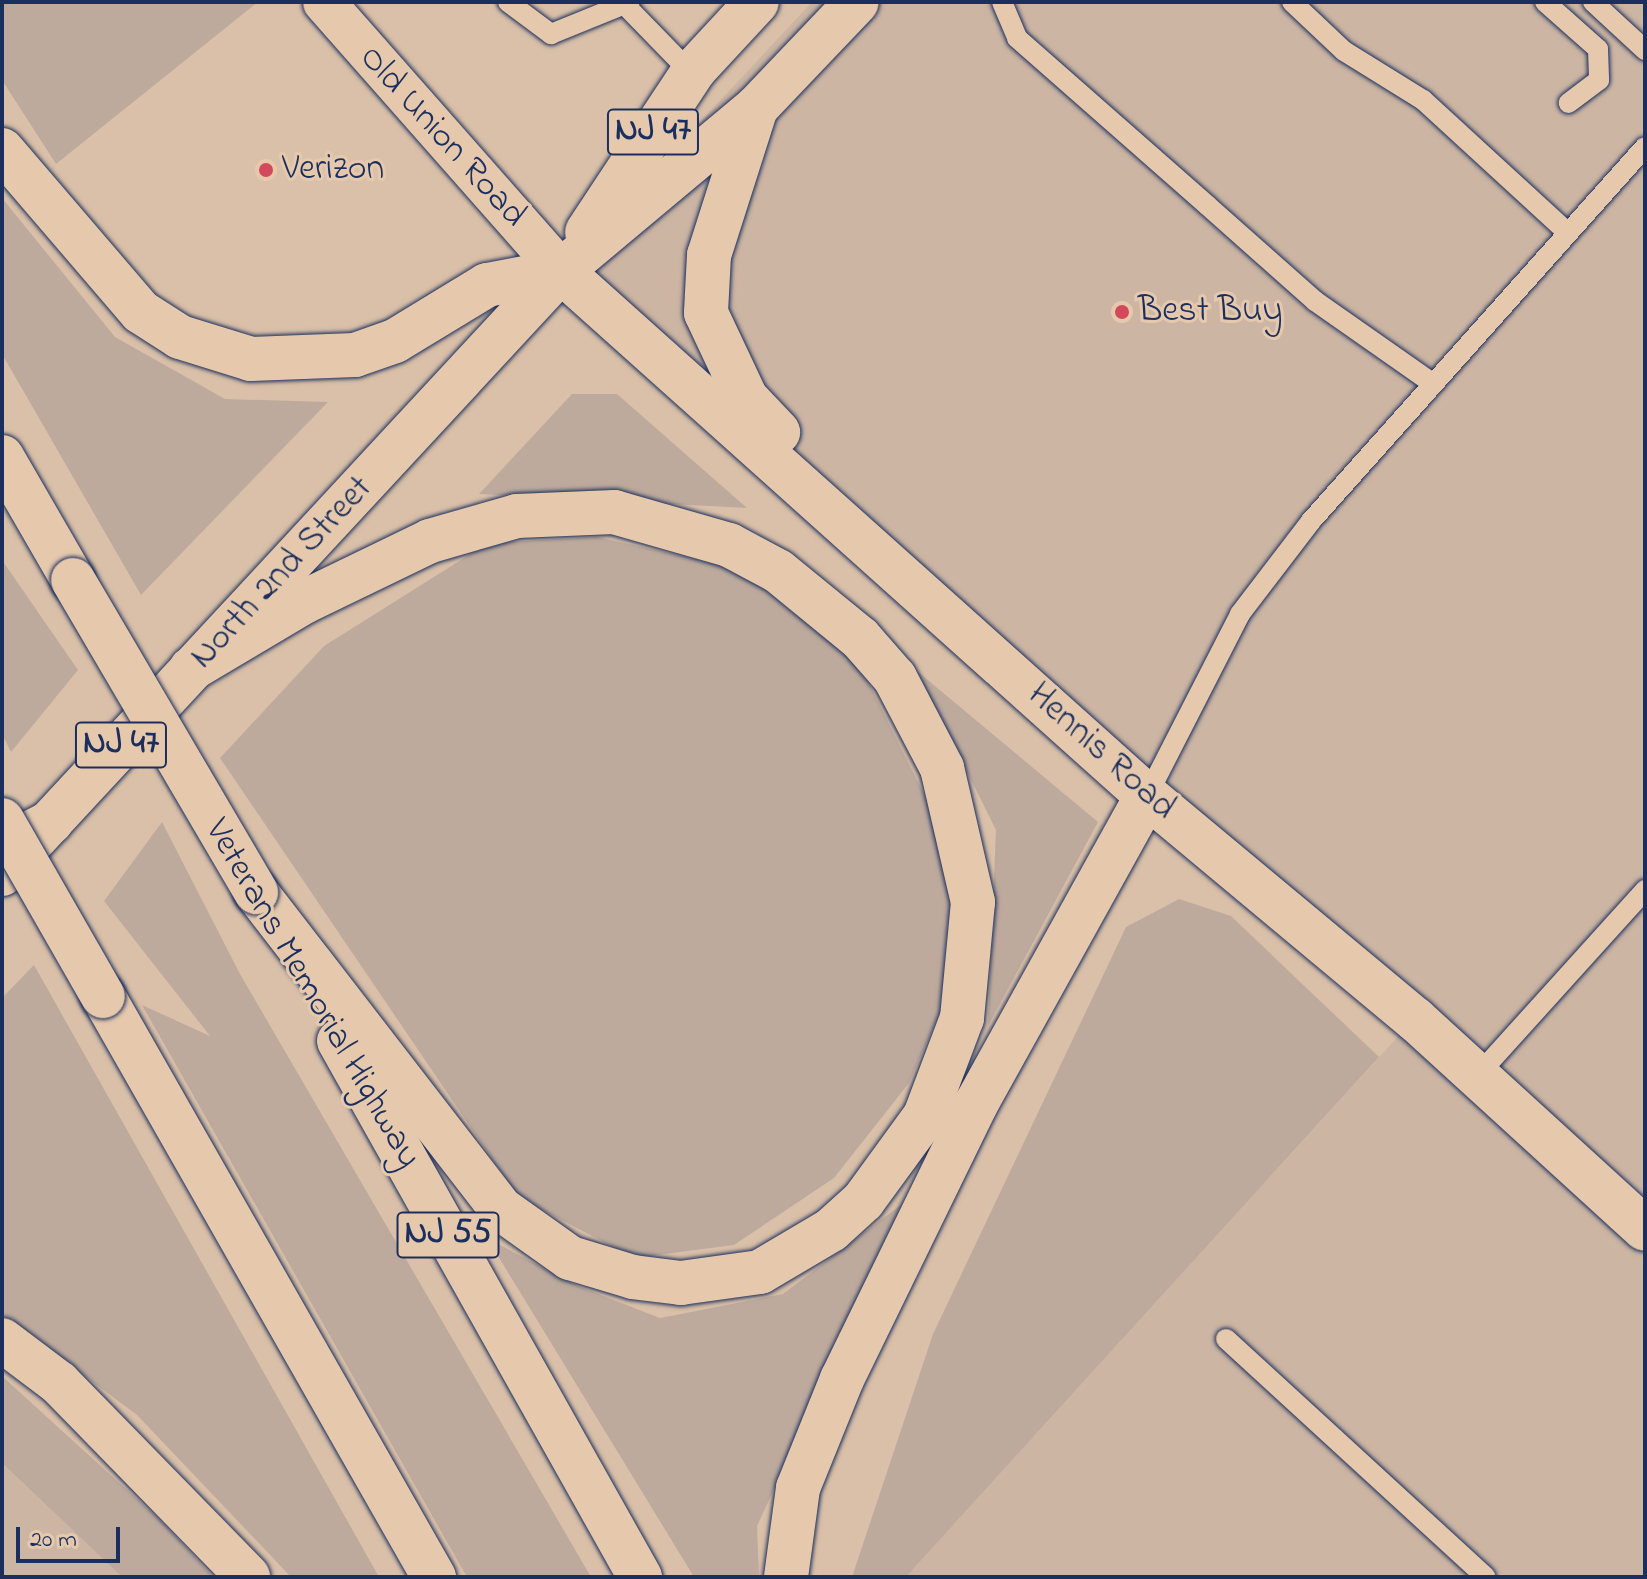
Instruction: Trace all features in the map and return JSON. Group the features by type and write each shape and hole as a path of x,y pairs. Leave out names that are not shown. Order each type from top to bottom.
{"main road":[{"name":"NJ 47","path":"561,271 692,74 757,2"},
{"name":"NJ 47","path":"561,271 756,108 857,2"},
{"path":"756,108 709,255 706,313 746,398 838,488 866,538"},
{"path":"2,150 141,312 180,337 251,359 355,355 395,341 487,285 561,271"},
{"name":"Hennis Road","path":"561,271 866,538 1147,796 1477,1076 1645,1229"},
{"name":"North 2nd Street","path":"2,874 561,271"},
{"name":"Veterans Memorial Highway","path":"2,457 256,892 640,1577"},
{"path":"191,669 304,602 430,541 517,516 614,512 729,545 778,571 860,638 895,678 942,768 973,902 962,1018 925,1116 863,1201 831,1230 760,1272 681,1283 633,1277 570,1258 501,1209 256,892"},
{"path":"786,1577 798,1488 842,1379 976,1104 1147,796"},
{"path":"2,820 434,1577"},
{"path":"2,847 51,822"},
{"path":"2,1340 59,1383 248,1577"}],"street":[{"name":"Old Union Road","path":"335,6 561,271"}],"lane":[{"path":"508,2 551,34 628,4 692,74"},
{"path":"1002,2 1017,38 1315,301 1432,383"},
{"path":"1292,2 1344,51 1423,100 1566,231"},
{"path":"1545,2 1598,49 1599,80 1569,103"},
{"path":"1593,2 1645,50"},
{"path":"1147,796 1240,614 1432,383 1645,147"},
{"path":"1477,1076 1645,890"},
{"path":"1226,1339 1486,1577"}],"shaded area":[{"path":"2,2 258,2 56,164 2,80"},
{"path":"812,2 1645,2 1645,1577 906,1577 1414,1019 561,271"},
{"path":"2,198 115,337 225,399 328,402 141,595 2,354"},
{"path":"572,394 617,394 747,508 479,494"},
{"path":"597,537 737,568 859,664 955,856 955,978 909,1083 834,1178 734,1245 634,1258 518,1197 220,758 324,646 488,543"},
{"path":"2,560 78,670 11,752 2,734"},
{"path":"917,671 1098,822 988,1026 996,830"},
{"path":"162,822 240,974 591,1577 467,1577 142,1005 210,1036 104,901"},
{"path":"1179,899 1231,916 1379,1057 906,1577 852,1577 933,1334 1126,927"},
{"path":"34,965 379,1577 291,1577 137,1415 2,1314 2,998"},
{"path":"910,1198 757,1526 759,1577 694,1577 487,1238 575,1285 660,1318 783,1294"},
{"path":"2,1376 161,1521 213,1577 122,1577 2,1463"},
{"path":"2,1463 122,1577 2,1577"}],"place":[{"name":"Verizon","path":"266,170"},
{"name":"Best Buy","path":"1122,312"}]}
